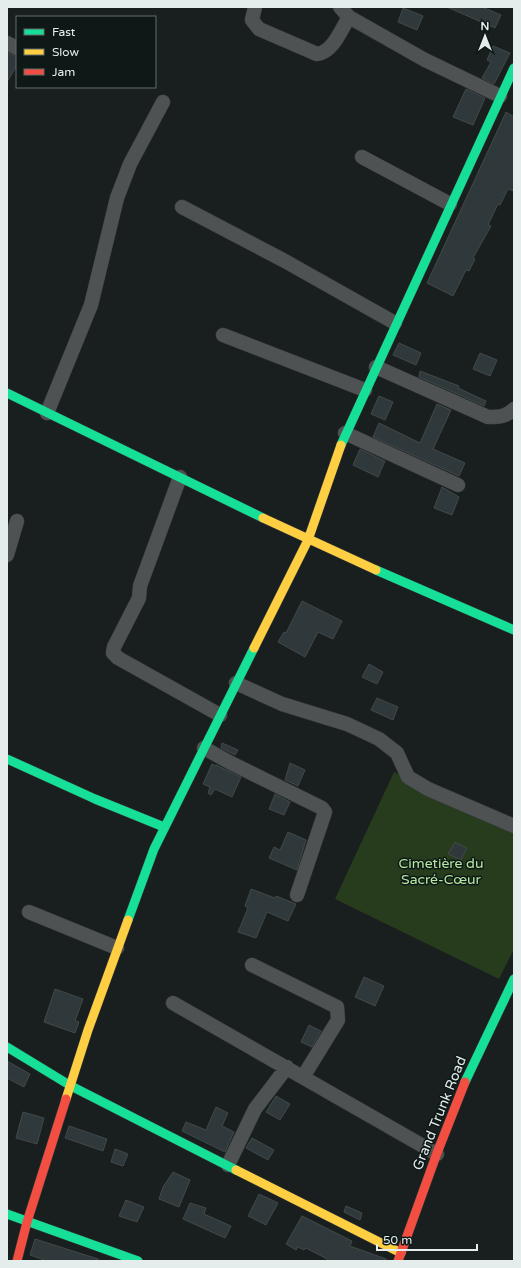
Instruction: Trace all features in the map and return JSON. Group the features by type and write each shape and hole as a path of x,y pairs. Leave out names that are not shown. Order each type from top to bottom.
{"main road":[{"path":"17,1261 88,1030 154,849 308,540 345,432 514,68"},
{"path":"7,393 308,540 514,630"},
{"path":"7,759 95,799 164,827"},
{"name":"Grand Trunk Road","path":"399,1257 460,1096 514,979"},
{"path":"7,1047 71,1086 228,1165 399,1257"},
{"path":"7,1214 138,1261"}],"street":[{"path":"255,7 252,20 258,29 317,54 324,53 329,49 345,12 425,60 500,96"},
{"path":"7,43 16,48"},
{"path":"46,413 91,305 118,198 130,164 163,102"},
{"path":"362,157 450,204"},
{"path":"182,207 396,323"},
{"path":"223,335 365,390"},
{"path":"376,367 488,417 508,415 514,409"},
{"path":"345,432 458,485"},
{"path":"180,477 140,586 139,598 114,647 113,653 118,658 220,715"},
{"path":"7,555 17,521"},
{"path":"236,683 282,704 347,724 379,739 397,753 408,776 428,789 514,826"},
{"path":"204,748 231,764 322,808 324,812 297,895"},
{"path":"29,912 118,948"},
{"path":"252,965 337,1007 338,1020 303,1077"},
{"path":"173,1003 437,1154"},
{"path":"228,1165 255,1110 287,1067"}],"green space":[{"name":"Cimetière du Sacré-Cœur","path":"394,772 514,826 514,949 499,979 335,899"}],"building":[{"path":"447,7 482,7 501,15 495,28"},
{"path":"403,8 423,16 417,30 398,22"},
{"path":"493,46 510,53 494,84 482,78 491,62 487,60"},
{"path":"7,52 16,56 16,67 7,82"},
{"path":"466,89 485,98 473,125 453,117"},
{"path":"506,112 514,117 514,191 508,189 500,205 498,204 488,225 491,226 473,258 475,259 469,271 466,270 453,296 427,283"},
{"path":"399,343 421,353 416,365 393,355"},
{"path":"480,353 497,360 490,376 473,369"},
{"path":"420,371 459,386 458,388 486,401 484,406 419,377"},
{"path":"379,396 393,402 385,420 371,414"},
{"path":"437,404 451,410 433,449 465,463 459,476 373,437 379,423 420,443"},
{"path":"360,449 385,461 378,477 353,465"},
{"path":"442,487 459,497 452,515 434,508"},
{"path":"302,601 342,621 333,639 318,632 305,657 278,642 284,632 286,633"},
{"path":"369,664 383,672 377,684 362,677"},
{"path":"377,698 398,707 393,720 371,710"},
{"path":"222,743 238,750 235,755 221,748"},
{"path":"290,763 305,770 298,786 285,780"},
{"path":"212,764 241,777 232,797 215,789 211,795 208,793 210,787 203,784"},
{"path":"275,794 290,802 284,815 269,809"},
{"path":"288,832 306,840 297,870 269,858 274,847 280,850"},
{"path":"455,842 467,848 461,860 448,854"},
{"path":"251,889 275,898 276,896 296,904 288,921 267,912 256,938 238,932 248,908 245,906"},
{"path":"364,977 384,986 375,1006 355,997"},
{"path":"55,989 83,999 75,1021 79,1022 75,1033 44,1022"},
{"path":"309,1025 321,1031 312,1047 301,1042"},
{"path":"7,1061 30,1074 24,1087 7,1078"},
{"path":"276,1096 290,1104 280,1120 266,1112"},
{"path":"216,1107 228,1113 222,1126 234,1132 225,1152 182,1131 186,1122 206,1130"},
{"path":"23,1112 44,1118 37,1144 16,1138"},
{"path":"69,1126 107,1139 103,1151 65,1138"},
{"path":"252,1138 274,1150 268,1160 246,1148"},
{"path":"115,1149 128,1154 123,1166 111,1162"},
{"path":"173,1172 190,1180 179,1207 159,1199 163,1187"},
{"path":"259,1194 278,1203 266,1225 248,1216"},
{"path":"126,1200 144,1207 137,1222 119,1216"},
{"path":"190,1203 206,1208 204,1214 231,1226 225,1238 183,1219"},
{"path":"346,1206 362,1213 360,1220 344,1212"},
{"path":"302,1216 352,1241 350,1246 386,1259 386,1261 331,1261 306,1248 304,1250 298,1247 296,1250 286,1244"},
{"path":"35,1239 98,1259 98,1261 47,1261 30,1255"}],"traffic: fast":[{"path":"341,445 514,68"},
{"path":"7,393 263,518"},
{"path":"376,570 514,630"},
{"path":"128,920 154,849 254,648"},
{"path":"7,759 95,799 164,827"},
{"path":"465,1082 514,979"},
{"path":"7,1047 71,1086 236,1170"},
{"path":"7,1214 138,1261"}],"traffic: slow":[{"path":"254,648 308,540 341,445"},
{"path":"263,518 376,570"},
{"path":"66,1099 88,1030 128,920"},
{"path":"236,1170 401,1253"}],"traffic: jam":[{"path":"398,1261 437,1153 465,1082"},
{"path":"17,1261 27,1222 66,1099"}]}
